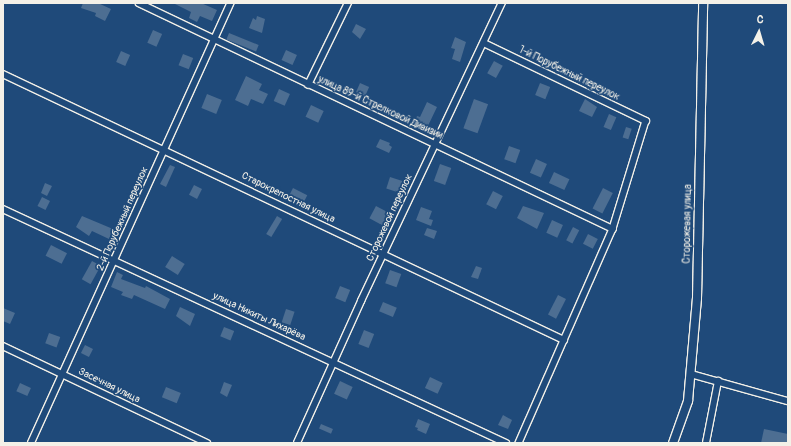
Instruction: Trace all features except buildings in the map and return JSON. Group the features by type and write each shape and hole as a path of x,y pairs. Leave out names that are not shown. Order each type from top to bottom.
{"main road":[{"name":"Сторожевая улица","path":"673,443 688,401 697,298 703,3"}],"street":[{"name":"улица 89-й Стрелковой Дивизии","path":"139,3 216,42 613,229"},
{"name":"2-й Порубежный переулок","path":"31,443 216,42 231,3"},
{"path":"308,85 348,3"},
{"name":"Сторожевой переулок","path":"297,443 333,361 502,3"},
{"name":"1-й Порубежный переулок","path":"484,43 646,121 613,229"},
{"name":"Старокрепостная улица","path":"3,74 564,340"},
{"name":"улица Никиты Лихарёва","path":"3,209 333,361 506,443"},
{"path":"519,443 613,229"},
{"name":"Засечная улица","path":"3,346 207,443"},
{"path":"691,374 788,401"},
{"path":"706,443 718,381"}]}
